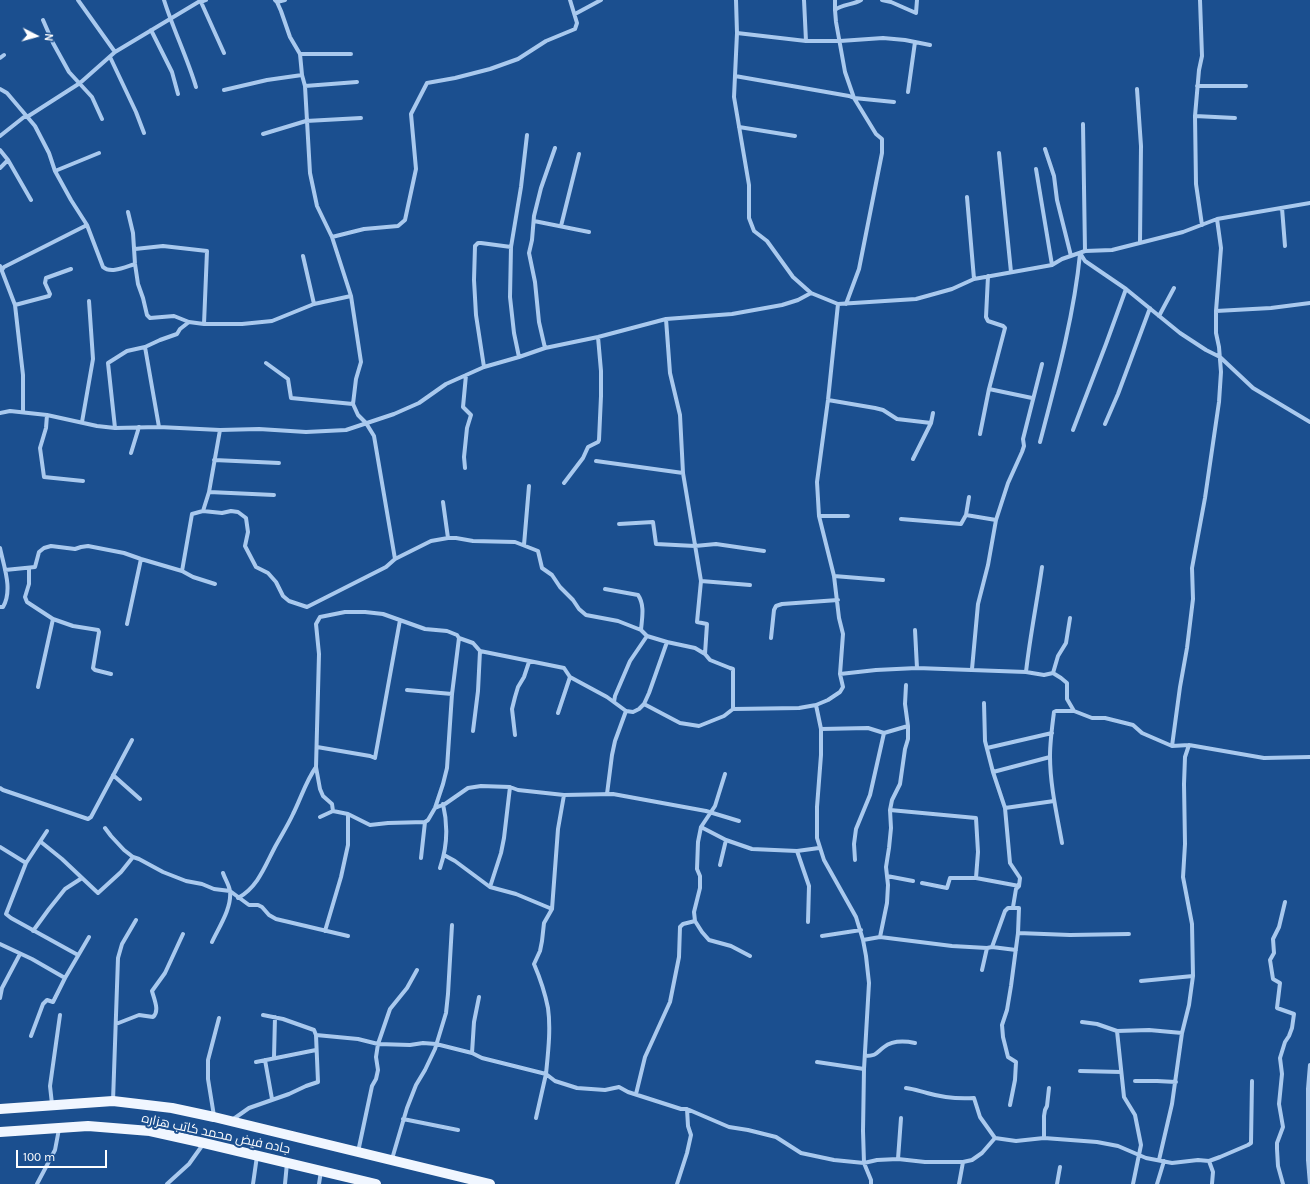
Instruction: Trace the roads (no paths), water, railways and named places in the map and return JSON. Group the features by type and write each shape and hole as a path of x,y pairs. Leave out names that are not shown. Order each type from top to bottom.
{"main road":[{"path":"0,1110 113,1101 172,1108 490,1184"},
{"name":"جاده فیض محمد کاتب هزاره","path":"0,1132 88,1126 150,1131 376,1184"}],"street":[{"path":"78,0 115,52"},
{"path":"164,0 192,71 196,87"},
{"path":"285,0 276,1 290,37 300,54 302,75 305,86 310,173 317,206 332,237 351,296 361,362 356,379 353,404 358,415 366,423 374,436 395,559"},
{"path":"332,237 364,229 398,226 405,220 416,169 412,114 427,83 490,69 518,59 546,41 575,28 577,23 570,0"},
{"path":"575,14 601,0"},
{"path":"736,0 734,97 749,185 749,218 754,231 767,241 793,276 811,293 838,304 916,299 952,289 974,279 1052,265 1085,251 1112,250 1183,232 1217,219 1310,203"},
{"path":"804,0 806,41"},
{"path":"835,0 835,10 845,72 854,98 876,134 882,139 882,153 859,269 846,304"},
{"path":"835,10 838,7 861,0"},
{"path":"882,0 891,1 916,14 917,0"},
{"path":"1200,0 1202,56 1194,116 1196,184 1202,224"},
{"path":"0,136 24,117 27,117 80,84 115,52 170,18 202,1 224,53"},
{"path":"43,20 53,43 69,72 92,97 102,119"},
{"path":"151,30 172,72 178,94"},
{"path":"736,34 806,41 840,41 883,38 905,40 930,45"},
{"path":"908,92 915,42"},
{"path":"300,54 351,54"},
{"path":"110,57 136,112 144,133"},
{"path":"224,90 267,80 302,75"},
{"path":"735,76 854,98 894,102"},
{"path":"305,86 357,82"},
{"path":"1197,86 1246,86"},
{"path":"0,89 7,93 35,126 49,153 55,171 87,225 103,267 106,270 113,270 135,264"},
{"path":"1137,89 1141,146 1140,243"},
{"path":"1194,116 1235,118"},
{"path":"262,134 306,122 361,118"},
{"path":"1083,124 1085,251"},
{"path":"739,126 795,136"},
{"path":"519,357 514,332 510,297 511,247 521,187 527,135"},
{"path":"545,348 539,322 535,282 529,253 541,188 554,148"},
{"path":"1045,148 1054,176 1057,200 1071,256"},
{"path":"0,150 8,160 31,200"},
{"path":"55,171 99,153"},
{"path":"999,153 1011,272"},
{"path":"561,226 579,154"},
{"path":"0,168 8,160"},
{"path":"1036,169 1052,265"},
{"path":"967,197 974,279"},
{"path":"1282,208 1285,246"},
{"path":"128,212 133,234 138,284 147,315 150,318 174,316 189,322 204,324 242,324 272,321 314,304 351,296"},
{"path":"1172,746 1180,687 1188,648 1193,599 1192,568 1205,498 1219,402 1221,372 1216,333 1216,311 1221,248 1217,219"},
{"path":"534,221 588,232"},
{"path":"23,412 23,375 14,305 1,268 87,225"},
{"path":"484,367 476,315 474,280 475,246 478,242 511,247"},
{"path":"135,249 163,246 207,251 204,324"},
{"path":"1080,253 1086,261 1126,289 1159,316 1193,341 1220,357 1253,388 1310,422"},
{"path":"1040,442 1071,310 1077,281 1080,253"},
{"path":"303,256 314,304"},
{"path":"14,305 48,296 50,294 45,283 46,278 71,269"},
{"path":"980,434 989,389 1005,328 988,321 986,317 988,276"},
{"path":"1159,316 1174,288"},
{"path":"1073,430 1126,289"},
{"path":"0,413 10,411 47,415 97,426 115,428 159,427 220,430 259,429 306,432 346,430 394,414 419,403 446,384 484,367 545,348 598,337 666,319 732,314 782,305 798,300 811,293"},
{"path":"82,422 93,359 90,301"},
{"path":"1216,311 1271,308 1310,303"},
{"path":"644,704 680,723 699,726 724,716 733,709 799,708 816,705 828,700 840,692 842,687 840,674 843,634 839,618 834,576 819,516 817,482 828,400 838,304"},
{"path":"1105,424 1118,394 1150,308"},
{"path":"666,319 670,373 680,415 683,473 701,581 697,622 707,624 705,654"},
{"path":"115,428 108,364 127,351 145,347 177,334 180,329 189,322"},
{"path":"564,483 583,458 588,447 599,440 601,371 598,337"},
{"path":"145,347 159,427"},
{"path":"266,363 288,379 291,398 353,404"},
{"path":"972,670 978,604 988,565 996,520 1008,483 1024,446 1023,439 1032,398 1042,364"},
{"path":"465,468 464,457 467,428 471,415 463,408 466,375"},
{"path":"989,389 1032,398"},
{"path":"828,400 883,410 897,419 931,423"},
{"path":"913,459 931,423 933,413"},
{"path":"47,415 46,428 40,448 44,477 83,481"},
{"path":"131,453 139,427"},
{"path":"203,511 207,502 220,430"},
{"path":"214,460 279,463"},
{"path":"596,461 683,473"},
{"path":"524,545 529,486"},
{"path":"209,492 274,495"},
{"path":"901,519 961,524 966,515 969,497"},
{"path":"443,502 448,538"},
{"path":"182,571 192,514 203,511 222,513 230,511 238,512 246,518 248,532 245,546 256,567 268,573 276,582 283,596 289,601 307,607 386,567 395,559 431,541 456,538 473,541 515,542 538,551 542,568 552,576 579,609 586,615 618,621 641,630 647,636 695,648 705,654 710,660 733,669 733,709"},
{"path":"966,515 996,520"},
{"path":"819,516 848,516"},
{"path":"619,524 653,522 655,544 695,546 716,544 764,551"},
{"path":"5,570 35,568 39,552 44,548 51,546 75,549 81,546 88,546 124,553 182,571 193,577 215,584"},
{"path":"0,548 8,590 7,600 3,608 0,607"},
{"path":"127,624 141,559"},
{"path":"1026,672 1042,567"},
{"path":"29,569 29,584 25,600 53,619 73,626 98,630 99,632 93,668 95,670 111,674"},
{"path":"834,576 883,580"},
{"path":"701,581 750,584"},
{"path":"605,589 621,591 638,595 640,597 643,609 641,630"},
{"path":"771,638 774,610 776,606 782,604 838,600"},
{"path":"333,811 332,804 323,796 320,789 316,767 319,654 316,624 320,617 345,612 383,614 425,629 446,631 473,643 480,651 564,668 570,677 607,697 626,711 633,712 644,704 662,660 667,642"},
{"path":"1053,673 1058,656 1066,642 1070,618"},
{"path":"38,687 53,619"},
{"path":"317,747 375,758 400,620"},
{"path":"915,630 917,668"},
{"path":"614,702 615,696 630,661 647,636"},
{"path":"421,858 425,822 428,820 434,808 447,768 452,694 459,638"},
{"path":"473,731 478,691 480,651"},
{"path":"515,735 512,709 514,697 524,677 529,662"},
{"path":"840,674 917,668 1026,672 1044,675 1053,673 1067,683 1067,699 1074,711"},
{"path":"558,713 570,677"},
{"path":"880,937 887,902 888,885 886,867 889,848 890,810 892,800 902,778 904,749 908,739 905,704 906,685"},
{"path":"407,690 452,694"},
{"path":"984,703 985,740 993,772 1005,808 1010,863 1020,878 1020,886 1016,889 1013,907"},
{"path":"816,705 821,730 817,838 824,860 856,917 861,930 864,940 869,983 866,1056 864,1069 863,1130 864,1163 871,1180 871,1184"},
{"path":"607,794 615,741 626,711"},
{"path":"1062,843 1054,801 1050,757 1054,712 1056,711 1074,711 1092,718 1105,718 1133,725 1142,733 1172,746 1189,746 1264,758 1310,757"},
{"path":"821,730 868,728 884,733 908,726"},
{"path":"856,860 854,844 856,829 870,795 884,733"},
{"path":"987,748 1052,733"},
{"path":"0,788 88,819 91,818 132,740"},
{"path":"1157,1184 1176,1082 1182,1033 1189,1005 1193,976 1192,924 1183,877 1185,844 1184,784 1186,757 1189,746"},
{"path":"993,772 1050,757"},
{"path":"238,898 246,894 252,888 262,873 293,816 309,778 316,767"},
{"path":"725,774 715,806 701,827 697,857 700,888 694,912 695,921 709,940 731,946 750,956"},
{"path":"113,776 140,799"},
{"path":"434,808 468,788 481,786 510,787 518,790 564,795 607,794 711,812 740,821"},
{"path":"490,887 503,845 510,787"},
{"path":"536,1118 546,1074 548,1010 543,986 534,964 540,951 544,923 552,909 558,829 564,795"},
{"path":"1005,808 1054,801"},
{"path":"440,868 444,855 446,817 443,804"},
{"path":"890,810 976,818 978,852 976,878"},
{"path":"320,817 333,811 348,814 370,825 425,822"},
{"path":"325,931 341,877 348,845 348,814"},
{"path":"701,827 726,840 752,849 797,851 819,848"},
{"path":"105,828 110,836 133,858 139,859 163,872 186,881 202,884 214,889 230,891"},
{"path":"47,832 26,863 6,914 33,931 78,955"},
{"path":"720,865 726,840"},
{"path":"41,842 62,859 98,893 121,872 133,858"},
{"path":"0,847 26,863"},
{"path":"797,851 809,886 808,922"},
{"path":"444,855 455,861 490,887 516,894 552,909"},
{"path":"223,873 230,891 238,898 249,905 258,905 276,919 348,936"},
{"path":"887,876 912,881"},
{"path":"33,931 48,909 65,889 82,878"},
{"path":"922,883 947,888 950,878 976,878 1020,886"},
{"path":"212,942 226,912 230,891"},
{"path":"1283,1184 1278,1166 1276,1149 1284,1128 1279,1104 1282,1074 1280,1058 1285,1042 1289,1036 1294,1014 1277,1008 1280,983 1272,979 1270,960 1274,953 1273,939 1279,927 1285,902"},
{"path":"982,970 1005,911 1008,908 1018,908 1016,950 1007,1010 1002,1025 1003,1037 1008,1057 1016,1062 1015,1080 1010,1105"},
{"path":"113,1101 118,958 122,944 136,920"},
{"path":"636,1094 645,1057 670,1002 679,957 680,927 683,924 695,921"},
{"path":"392,1160 403,1119 416,1085 425,1070 436,1044 446,1013 452,925"},
{"path":"822,936 861,930"},
{"path":"1018,933 1070,935 1129,934"},
{"path":"116,1024 139,1015 153,1017 156,1015 157,1011 152,991 165,973 183,934"},
{"path":"31,1036 43,1004 46,1000 53,1002 89,937"},
{"path":"864,940 880,937 952,946 990,947 1016,950"},
{"path":"0,944 32,959 65,978"},
{"path":"0,998 2,988 20,954"},
{"path":"358,1152 368,1102 378,1070 376,1057 378,1044 390,1009 407,988 417,970"},
{"path":"1141,981 1193,976"},
{"path":"472,1053 474,1022 479,997"},
{"path":"52,1105 50,1086 60,1015"},
{"path":"231,1121 249,1108 318,1082 316,1035 314,1030 283,1019 263,1015"},
{"path":"274,1017 274,1058"},
{"path":"214,1117 208,1079 208,1060 219,1018"},
{"path":"1082,1022 1097,1024 1117,1031 1149,1030 1182,1033"},
{"path":"1117,1031 1124,1097 1135,1115 1141,1145 1133,1184"},
{"path":"316,1035 358,1039 378,1044 436,1044 472,1053 482,1058 546,1074 555,1081 577,1088 605,1090 619,1087 681,1109 687,1109 729,1127 776,1136 801,1153 834,1160 864,1163 877,1160 898,1159 925,1162 963,1162 972,1160 982,1153 994,1138"},
{"path":"866,1056 874,1056 885,1046 895,1042 906,1041 915,1043"},
{"path":"256,1062 316,1050"},
{"path":"265,1060 272,1099"},
{"path":"817,1062 864,1069"},
{"path":"1310,1065 1308,1160 1310,1184"},
{"path":"1080,1071 1121,1072"},
{"path":"906,1088 964,1099 974,1098 980,1117 994,1138 1016,1141 1044,1138 1097,1142 1118,1146 1146,1158 1172,1162 1198,1160 1209,1161 1251,1143 1252,1080"},
{"path":"1135,1082 1176,1082"},
{"path":"1044,1138 1044,1116 1049,1088"},
{"path":"677,1184 688,1153 691,1135 688,1126 687,1109"},
{"path":"898,1159 901,1118"},
{"path":"403,1119 458,1130"},
{"path":"37,1184 55,1150 59,1128"},
{"path":"167,1184 189,1164 204,1143"},
{"path":"253,1184 257,1155"},
{"path":"1209,1161 1213,1172 1212,1184"},
{"path":"959,1184 963,1162"},
{"path":"285,1184 287,1163"},
{"path":"1057,1184 1060,1167"},
{"path":"319,1184 321,1171"}]}
